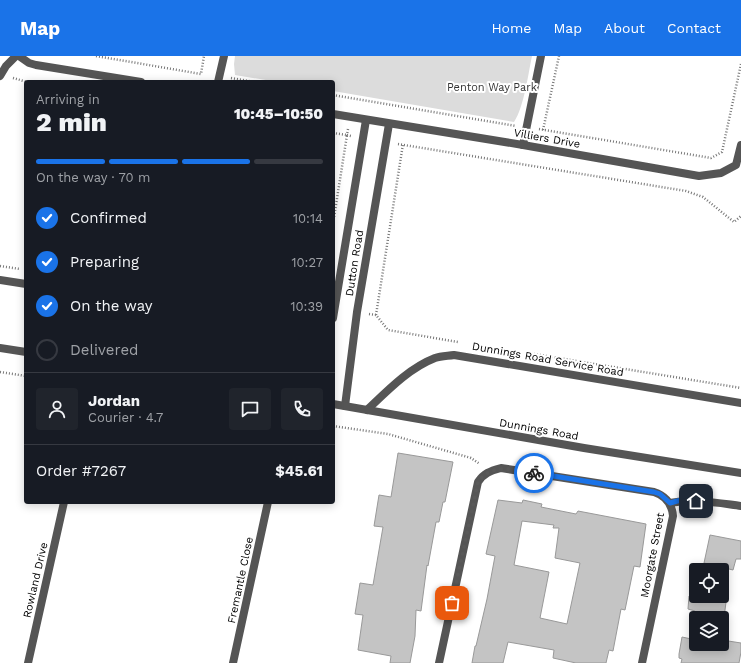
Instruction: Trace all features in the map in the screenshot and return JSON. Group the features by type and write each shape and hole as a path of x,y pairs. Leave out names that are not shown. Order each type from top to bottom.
{"street":[{"path":"0,76 6,66 17,56 36,65 129,80"},
{"path":"218,80 224,56"},
{"path":"523,145 541,56"},
{"name":"Villiers Drive","path":"335,114 700,176 721,173 736,165 741,146"},
{"name":"Dutton Road","path":"335,306 366,120"},
{"name":"Dutton Road","path":"345,406 357,312 388,124"},
{"path":"0,280 24,284"},
{"path":"0,348 24,352"},
{"name":"Dunnings Road Service Road","path":"367,410 389,389 419,366 436,358 454,355 741,403"},
{"name":"Dunnings Road","path":"335,404 584,448 741,473"},
{"name":"Moorgate Street","path":"489,471 501,468 511,469 654,492 660,494 670,503 673,516 642,663"},
{"path":"439,663 478,482 483,475 489,471"},
{"path":"670,503 681,500 741,506"},
{"name":"Rowland Drive","path":"28,663 64,504"},
{"name":"Fremantle Close","path":"233,663 268,504"}],"path":[{"path":"96,56 201,74 204,56"},
{"path":"543,130 559,56"},
{"path":"335,95 711,158 722,152 741,64"},
{"path":"335,211 354,99"},
{"path":"335,133 362,139"},
{"path":"386,142 686,191 703,197 734,222 741,216"},
{"path":"376,315 403,144"},
{"path":"0,266 24,270"},
{"path":"357,312 376,315 388,330 458,342"},
{"path":"521,352 741,388"},
{"path":"0,372 24,376"},
{"path":"335,426 388,434 471,458 489,471"}],"green space":[{"name":"Penton Way Park","path":"235,56 532,56 523,100 514,122 335,91 335,80 266,80 235,75"}],"building":[{"path":"398,453 453,462 445,502 443,502 439,522 436,522 428,566 427,565 421,611 416,610 415,636 410,663 390,663 391,656 358,650 363,615 355,614 360,583 373,585 383,527 374,526 379,495 391,497"},
{"path":"498,500 522,503 523,500 542,504 541,507 576,514 578,511 646,524 640,567 634,566 625,610 621,609 613,651 609,650 606,663 576,663 553,658 554,650 508,642 503,663 472,663 487,599 495,556 486,554","holes":["522,521 554,525 553,528 559,528 555,558 580,563 567,624 540,618 549,572 514,565"]},
{"path":"710,535 741,541 741,559 736,559 733,570 729,569 729,563 704,563"},
{"path":"689,596 689,603 726,603 725,611 695,611 688,609"},
{"path":"682,637 689,638 689,651 729,651 729,641 741,643 739,663 681,663 682,659 679,658"}],"way so far":[{"path":"452,603 478,482 483,475 489,471 501,468 534,473"}],"route":[{"path":"534,473 654,492 660,494 670,503 681,500 696,501"}]}
